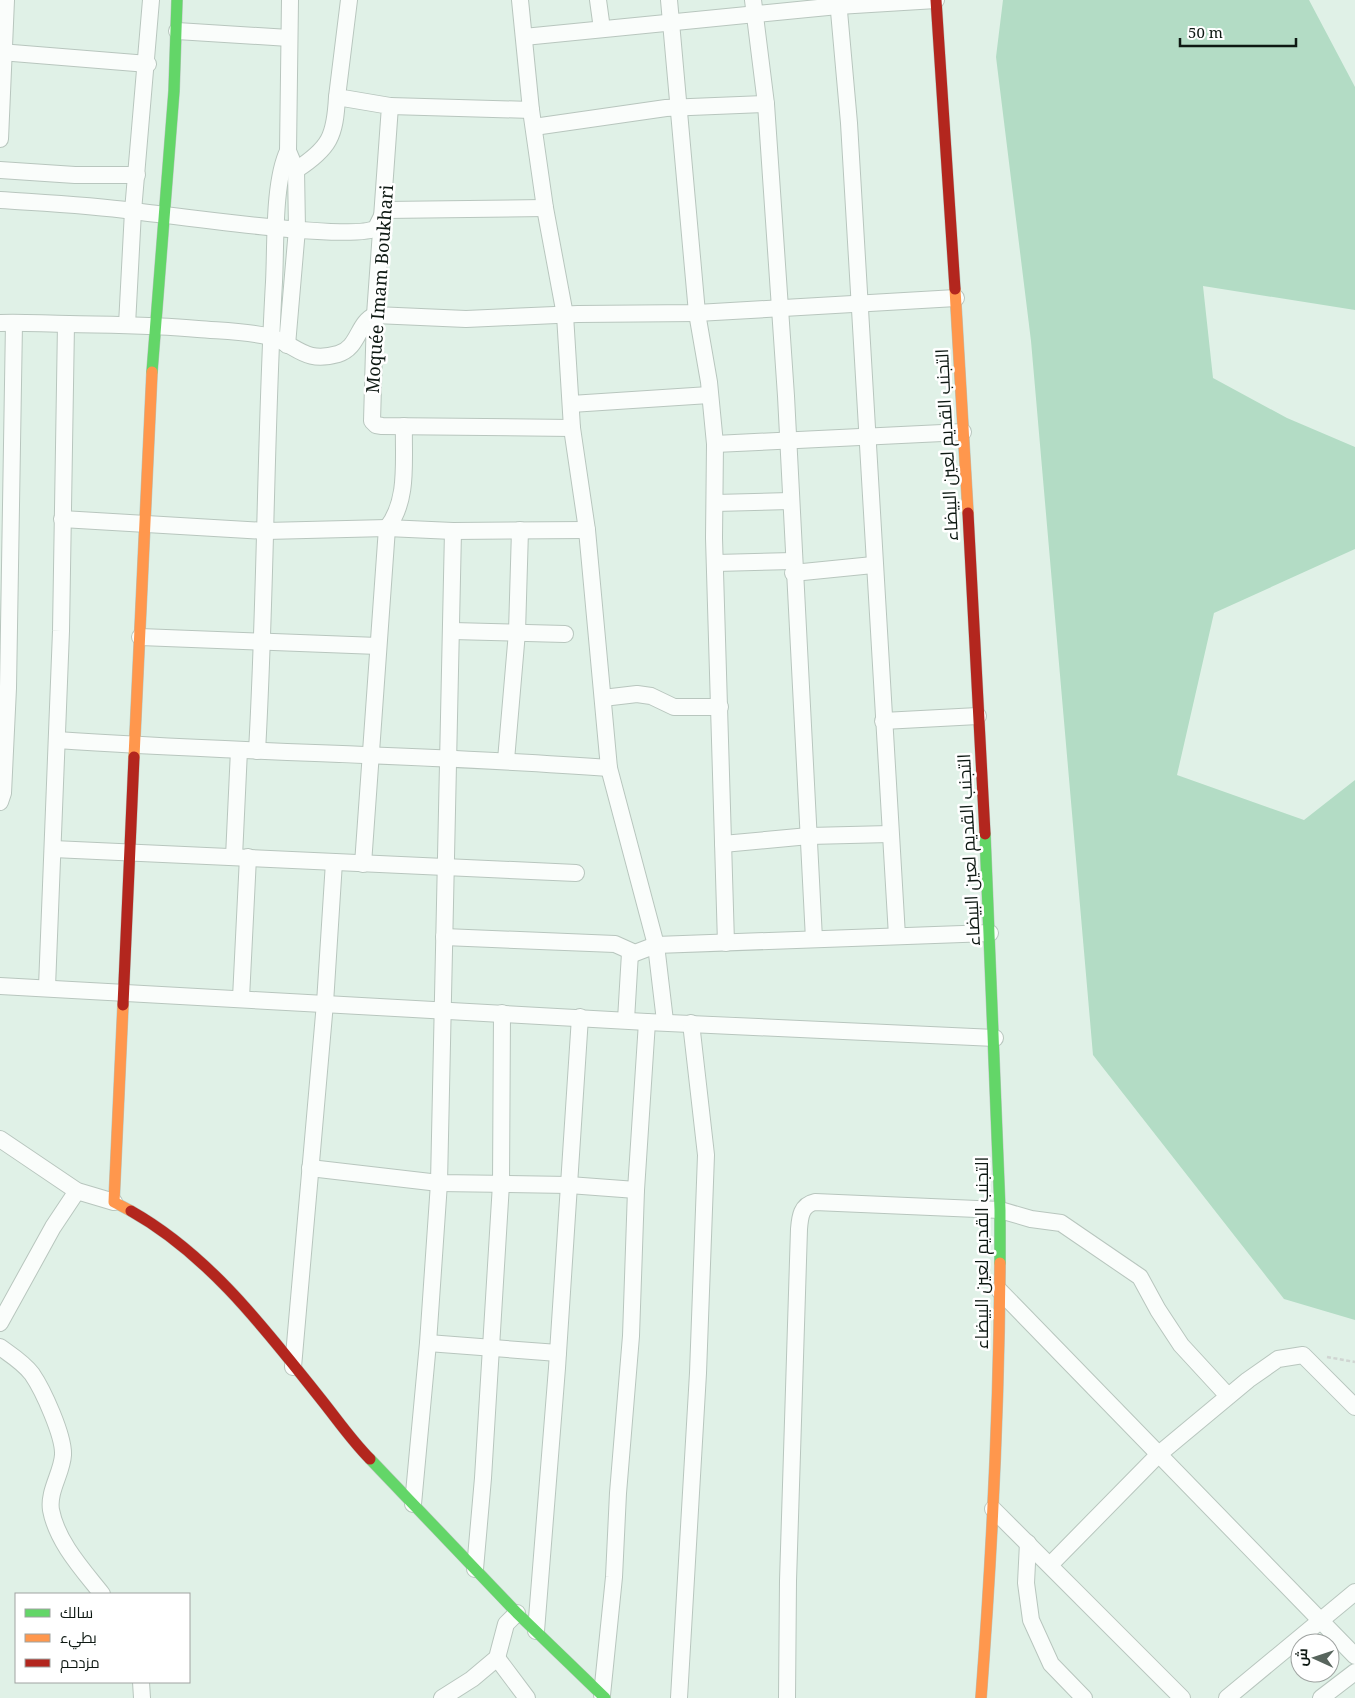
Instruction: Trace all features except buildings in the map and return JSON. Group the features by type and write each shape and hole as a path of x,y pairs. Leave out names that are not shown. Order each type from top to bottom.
{"street":[{"path":"0,139 2,52 6,0"},
{"path":"127,325 134,211 152,0"},
{"path":"114,1202 132,851 144,525 154,325 164,216 177,0"},
{"path":"257,750 264,642 271,337 281,174 288,151 290,0"},
{"path":"296,170 322,151 331,136 349,0"},
{"path":"520,0 545,208 565,315 572,428 587,530 609,768 656,944 665,1021"},
{"path":"598,0 602,29"},
{"path":"669,0 697,313 715,444 716,563 726,943"},
{"path":"524,37 670,21 754,7 936,0"},
{"name":"التجنب القديم لعين البيضاء","path":"936,0 956,298 990,933 1000,1210 999,1369 993,1509 981,1698"},
{"path":"838,3 849,123 873,565 897,936"},
{"path":"754,7 766,104 780,308 814,939"},
{"path":"176,31 289,38"},
{"path":"2,52 148,64"},
{"path":"337,97 390,106 532,110"},
{"path":"534,127 678,107 766,104"},
{"name":"Moquée Imam Boukhari","path":"390,106 375,314 372,421 376,425 404,426 572,428"},
{"path":"287,345 297,229 296,170 288,151"},
{"path":"0,170 75,175 137,175"},
{"path":"0,200 134,211 164,216 297,229 369,232 376,228 384,210 545,208"},
{"path":"0,802 3,792 8,688 7,323 154,325 271,337 301,354 313,356 336,354 347,350 355,342 367,318 375,314 466,319 697,313 859,302 956,298"},
{"path":"47,987 57,740 66,324"},
{"path":"571,404 709,395"},
{"path":"364,864 387,528 396,514 402,490 404,426"},
{"path":"715,444 963,432"},
{"path":"715,503 790,501"},
{"path":"62,519 266,531 387,528 453,531 587,530"},
{"path":"506,760 517,632 520,530"},
{"path":"413,1504 428,1343 439,1183 448,758 453,631 453,531"},
{"path":"716,563 793,567 873,565"},
{"path":"453,631 565,634"},
{"path":"140,637 378,646"},
{"path":"603,698 637,694 651,696 674,706 720,708"},
{"path":"883,721 978,716"},
{"path":"57,740 136,746 506,760 609,768"},
{"path":"239,750 241,998"},
{"path":"723,844 809,836 890,834"},
{"path":"53,849 132,851 364,864 576,873"},
{"path":"293,1367 325,1003 334,862"},
{"path":"444,936 615,944 630,953 639,952 656,944 990,933"},
{"path":"626,1020 630,953"},
{"path":"0,986 125,991 647,1022 665,1021 995,1038"},
{"path":"475,1570 501,1184 502,1014"},
{"path":"536,1631 558,1353 580,1017"},
{"path":"603,1697 614,1577 618,1493 631,1336 636,1190 647,1022"},
{"path":"679,1698 698,1373 706,1155 691,1023"},
{"path":"0,1139 77,1191 114,1202 150,1222 183,1247 255,1317 293,1367 366,1455 517,1613 603,1697"},
{"path":"310,1168 439,1183 569,1185 636,1190"},
{"path":"0,1323 53,1227 77,1191"},
{"path":"787,1698 788,1581 799,1229 802,1209 809,1203 1000,1210 1031,1219 1061,1223 1140,1277 1158,1310 1181,1344 1228,1396"},
{"path":"999,1290 1355,1656"},
{"path":"428,1343 491,1350 558,1353"},
{"path":"0,1347 32,1375 54,1418 62,1439 63,1456 51,1497 51,1510 58,1529 78,1565 101,1593"},
{"path":"1050,1565 1159,1454 1228,1396 1278,1359 1303,1355 1355,1407"},
{"path":"993,1509 1182,1698"},
{"path":"1028,1543 1026,1583 1031,1620 1051,1664 1084,1698"},
{"path":"1226,1698 1355,1592"},
{"path":"442,1698 472,1679 497,1658 506,1624 517,1613"},
{"path":"497,1658 527,1698"},
{"path":"1321,1698 1355,1672"},
{"path":"141,1683 142,1698"}],"green space":[{"path":"1003,0 1309,0 1355,87 1355,310 1203,286 1213,378 1287,418 1355,447 1355,549 1214,613 1177,775 1304,820 1355,780 1355,1320 1284,1299 1093,1055 1031,341 996,57"}],"traffic: fast":[{"path":"152,372 174,91 177,0"},
{"path":"985,834 1000,1210 1000,1263"},
{"path":"370,1459 517,1613 605,1698"}],"traffic: slow":[{"path":"955,289 968,513"},
{"path":"134,757 152,372"},
{"path":"123,1005 114,1202 131,1211"},
{"path":"981,1698 994,1481 1000,1263"}],"traffic: jam":[{"path":"936,0 955,289"},
{"path":"968,513 985,834"},
{"path":"123,1005 134,757"},
{"path":"131,1211 160,1229 187,1250 237,1298 370,1459"}]}
